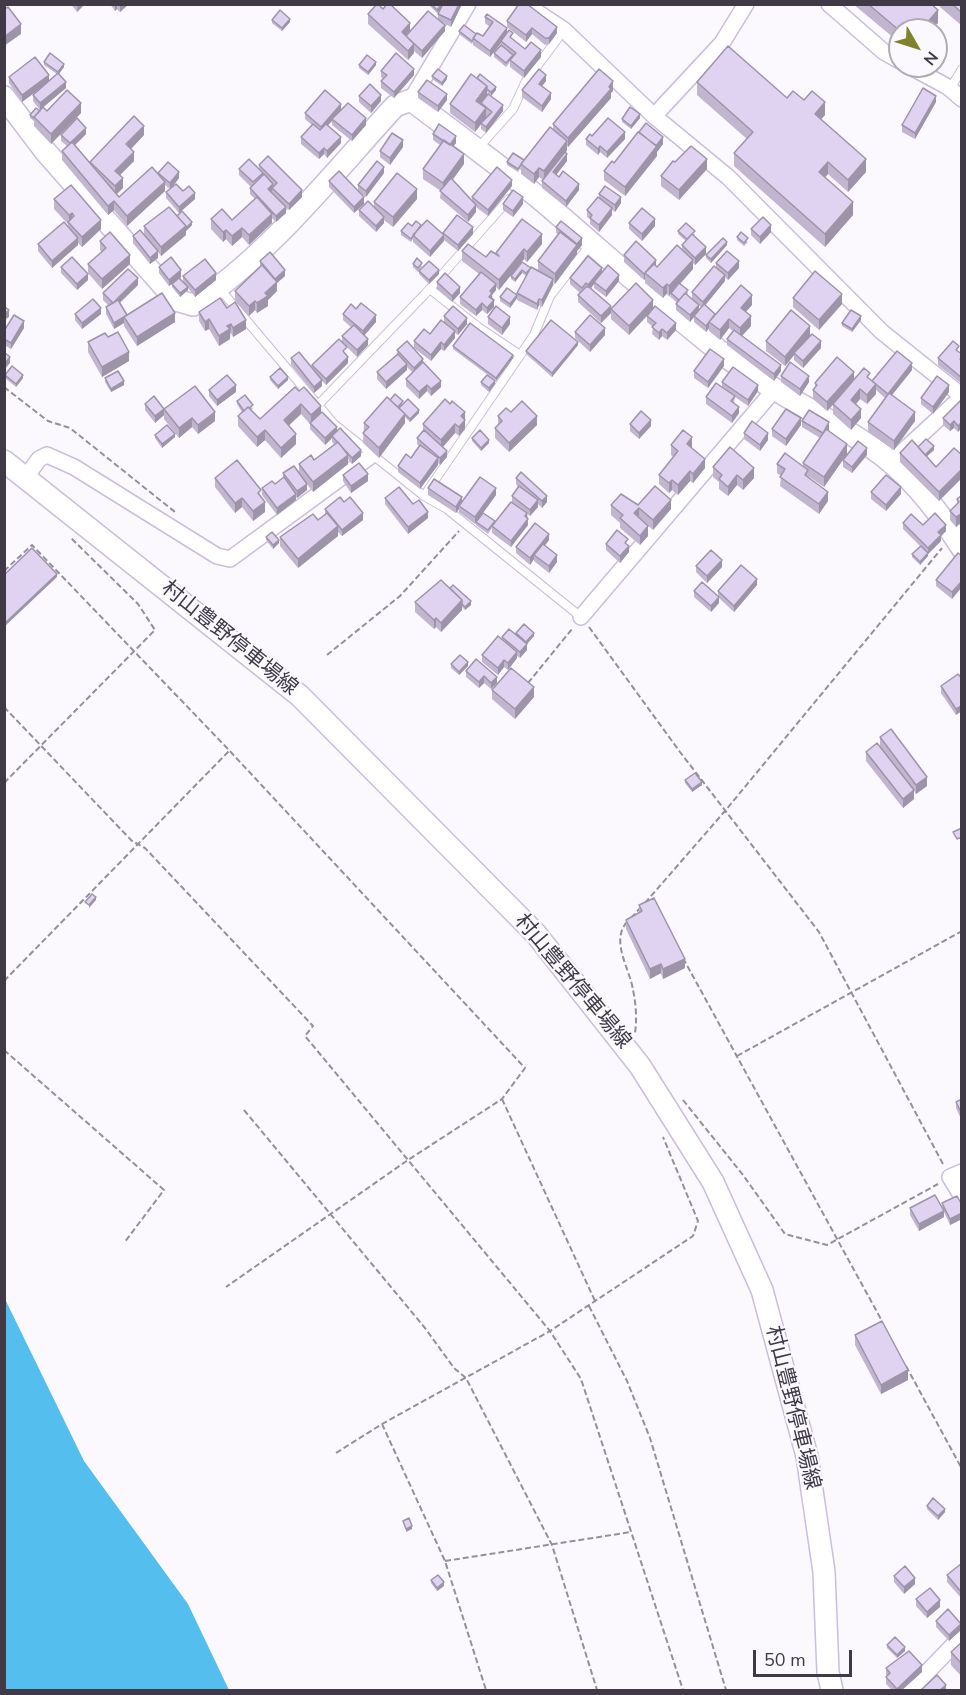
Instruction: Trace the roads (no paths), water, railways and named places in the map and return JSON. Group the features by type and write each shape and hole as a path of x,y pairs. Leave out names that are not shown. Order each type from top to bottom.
{"main road":[{"path":"4,97 45,151 176,300 193,305 219,288 297,214 396,106 411,100 521,184 733,362 774,390 873,447 939,513 957,541"},
{"name":"村山豊野停車場線","path":"4,461 300,696 536,934 632,1053 713,1182 762,1290 807,1456 824,1572 828,1672 832,1690"}],"street":[{"path":"411,100 468,4"},
{"path":"525,4 564,30 654,116 728,177 882,332 962,397 891,463"},
{"path":"654,116 722,43 746,4"},
{"path":"830,4 888,54"},
{"path":"929,78 956,94"},
{"path":"582,617 774,390"},
{"path":"26,477 39,459 47,455 74,467 217,556 230,559 372,455"},
{"path":"956,1175 962,1197"},
{"path":"910,1690 962,1636"}],"lane":[{"path":"477,150 513,109 526,81 564,30"},
{"path":"956,94 962,69"},
{"path":"318,405 430,289 521,184"},
{"path":"424,495 534,335 550,296 591,244"},
{"path":"219,288 334,424 582,617"},
{"path":"430,289 478,327 520,355"}],"water":[{"path":"4,1297 84,1461 188,1604 229,1690 5,1690"}]}
